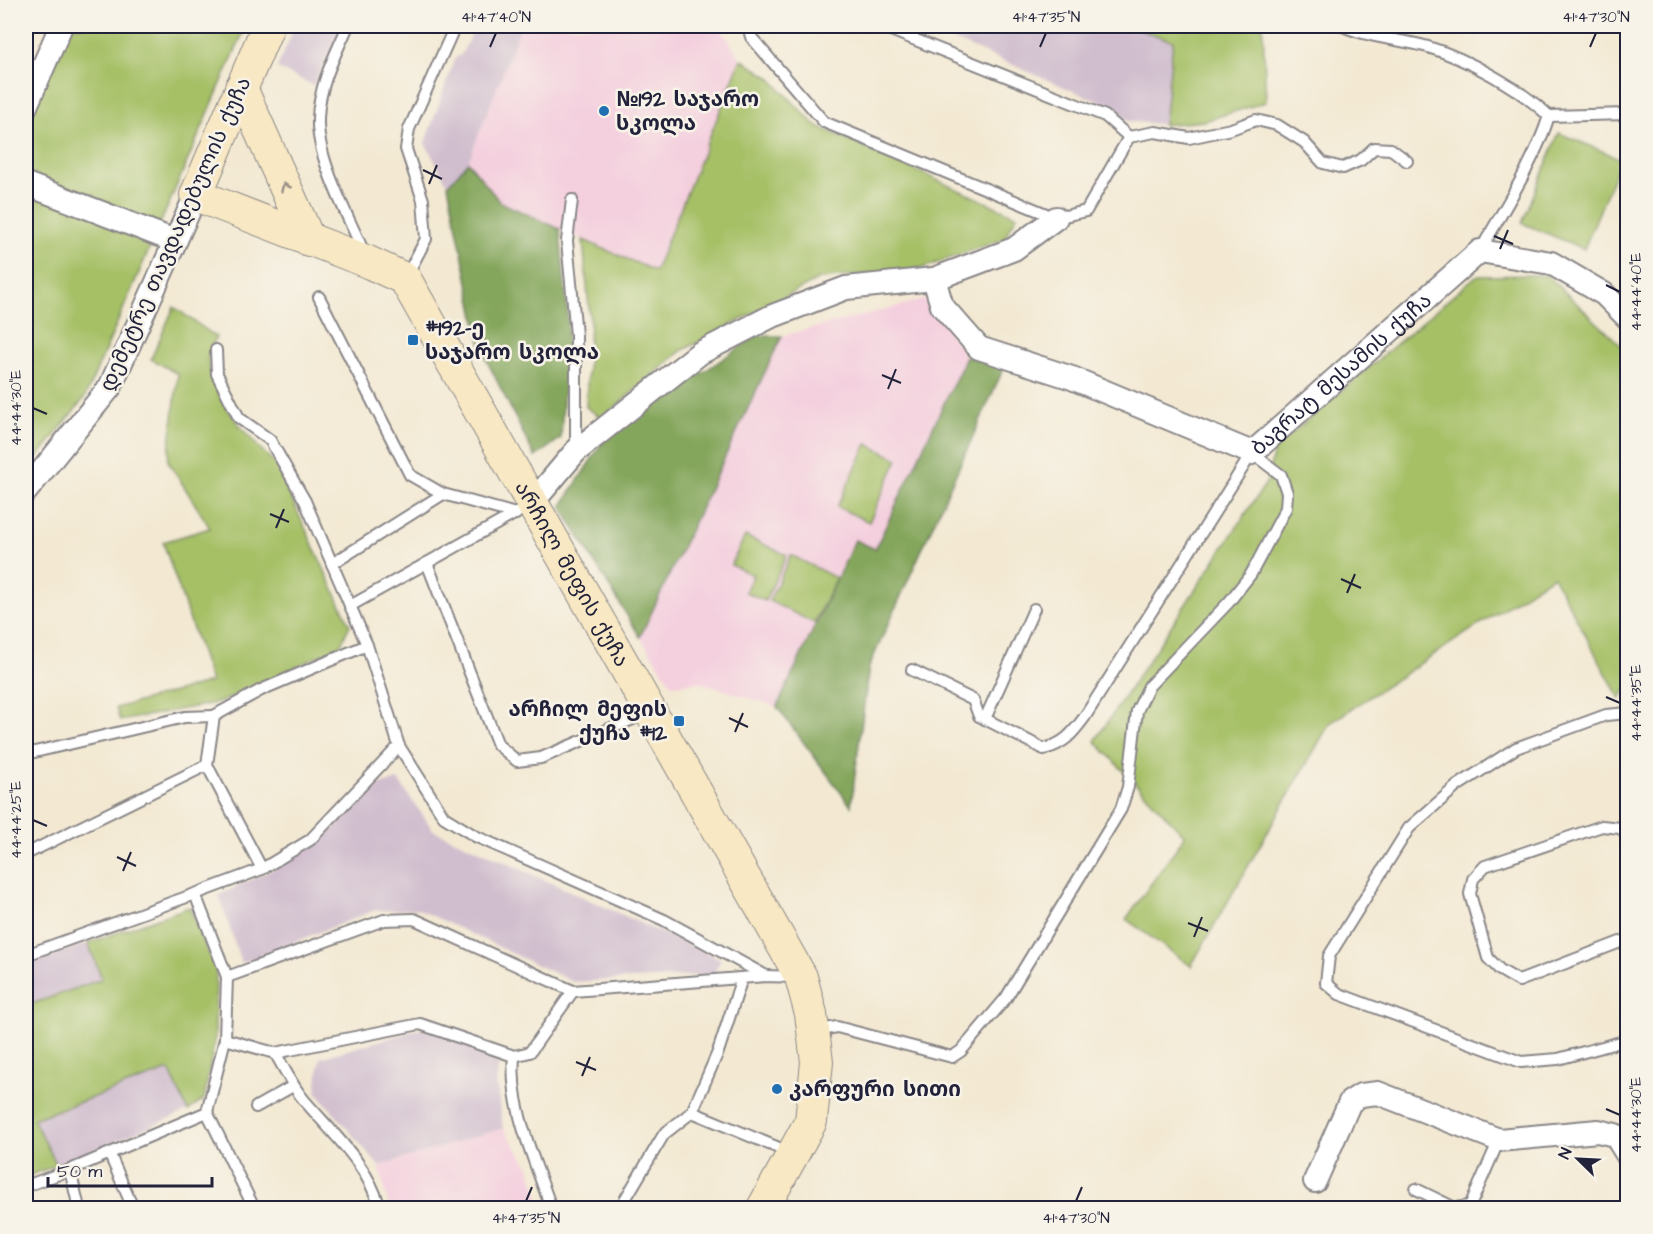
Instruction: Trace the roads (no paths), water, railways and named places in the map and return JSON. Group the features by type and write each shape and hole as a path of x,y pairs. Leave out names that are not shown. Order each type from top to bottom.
{"street":[{"path":"26,106 61,26"},
{"name":"დემეტრე თავდადებულის ქუჩა","path":"26,491 110,387 196,195 268,26"},
{"path":"241,88 309,240"},
{"path":"26,184 175,241"},
{"path":"196,195 368,262 405,279"},
{"path":"525,508 576,451 700,353 770,316 846,288 934,279 1014,249 1056,218"},
{"path":"1480,251 1551,263 1604,294 1628,318"},
{"name":"ბაგრატ მესამის ქუჩა","path":"934,279 942,306 979,348 1072,378 1252,453 1480,251"},
{"name":"არჩილ მეფის ქუჩა","path":"405,279 525,508 649,712 801,977 817,1062 811,1121 763,1209"},
{"path":"1315,1181 1350,1102 1361,1095 1378,1093 1499,1140 1621,1129 1628,1156"}],"lane":[{"path":"348,26 326,73 317,118 325,159 368,262"},
{"path":"405,279 426,238 423,200 406,149 409,129 455,26"},
{"path":"748,26 751,37 824,122 1056,218 1086,211 1129,137 1155,132 1189,138 1231,129 1256,120 1277,125 1304,142 1323,163 1343,168 1360,160 1374,148 1391,149 1407,161"},
{"path":"881,26 1105,116 1129,137"},
{"path":"1343,26 1363,35 1429,47 1493,76 1530,98 1549,116 1628,114"},
{"path":"1480,251 1519,180 1549,116"},
{"path":"572,200 567,241 576,335 576,451"},
{"path":"319,297 410,476 443,494 525,508"},
{"path":"216,350 217,374 239,418 270,440 305,501 366,645 399,746 444,816 474,836 664,920 766,976"},
{"path":"813,1032 837,1027 952,1057 961,1052 1006,998 1121,809 1128,787 1137,711 1149,686 1229,603 1251,574 1286,508 1287,493 1281,475 1252,453 1084,718 1066,740 1044,749 979,716 973,700 912,670"},
{"path":"332,564 443,494"},
{"path":"350,606 525,508"},
{"path":"427,563 498,745 517,761 541,758 649,712"},
{"path":"985,719 1034,609"},
{"path":"26,754 185,717 214,716 261,690 366,645"},
{"path":"1628,713 1606,715 1516,748 1457,786 1409,828 1329,956 1326,982 1339,994 1521,1062 1558,1059 1628,1041"},
{"path":"214,716 207,765 262,869"},
{"path":"26,956 262,869 310,840 399,746"},
{"path":"26,854 207,765"},
{"path":"1625,829 1602,826 1485,866 1473,879 1470,894 1488,958 1500,970 1519,981 1628,939"},
{"path":"195,894 227,977 225,1039 207,1112 254,1209"},
{"path":"227,977 384,920 414,919 573,991 766,976 801,977"},
{"path":"620,1209 664,1134 692,1112 718,1052 742,978"},
{"path":"225,1039 275,1053 420,1024 514,1056 530,1052 573,991"},
{"path":"275,1053 293,1086 346,1144 374,1189 380,1209"},
{"path":"514,1056 512,1075 514,1096 551,1209"},
{"path":"256,1107 293,1086"},
{"path":"26,1186 110,1155 207,1112"},
{"path":"692,1112 793,1154"},
{"path":"1416,1190 1455,1208 1470,1206 1499,1140"},
{"path":"110,1155 133,1209"},
{"path":"70,1170 79,1209"}],"place":[{"name":"№192 საჯარო სკოლა","path":"604,111"},
{"name":"#192-ე საჯარო სკოლა","path":"413,340"},
{"name":"არჩილ მეფის ქუჩა #12","path":"679,721"},
{"name":"კარფური სითი","path":"777,1089"}]}
